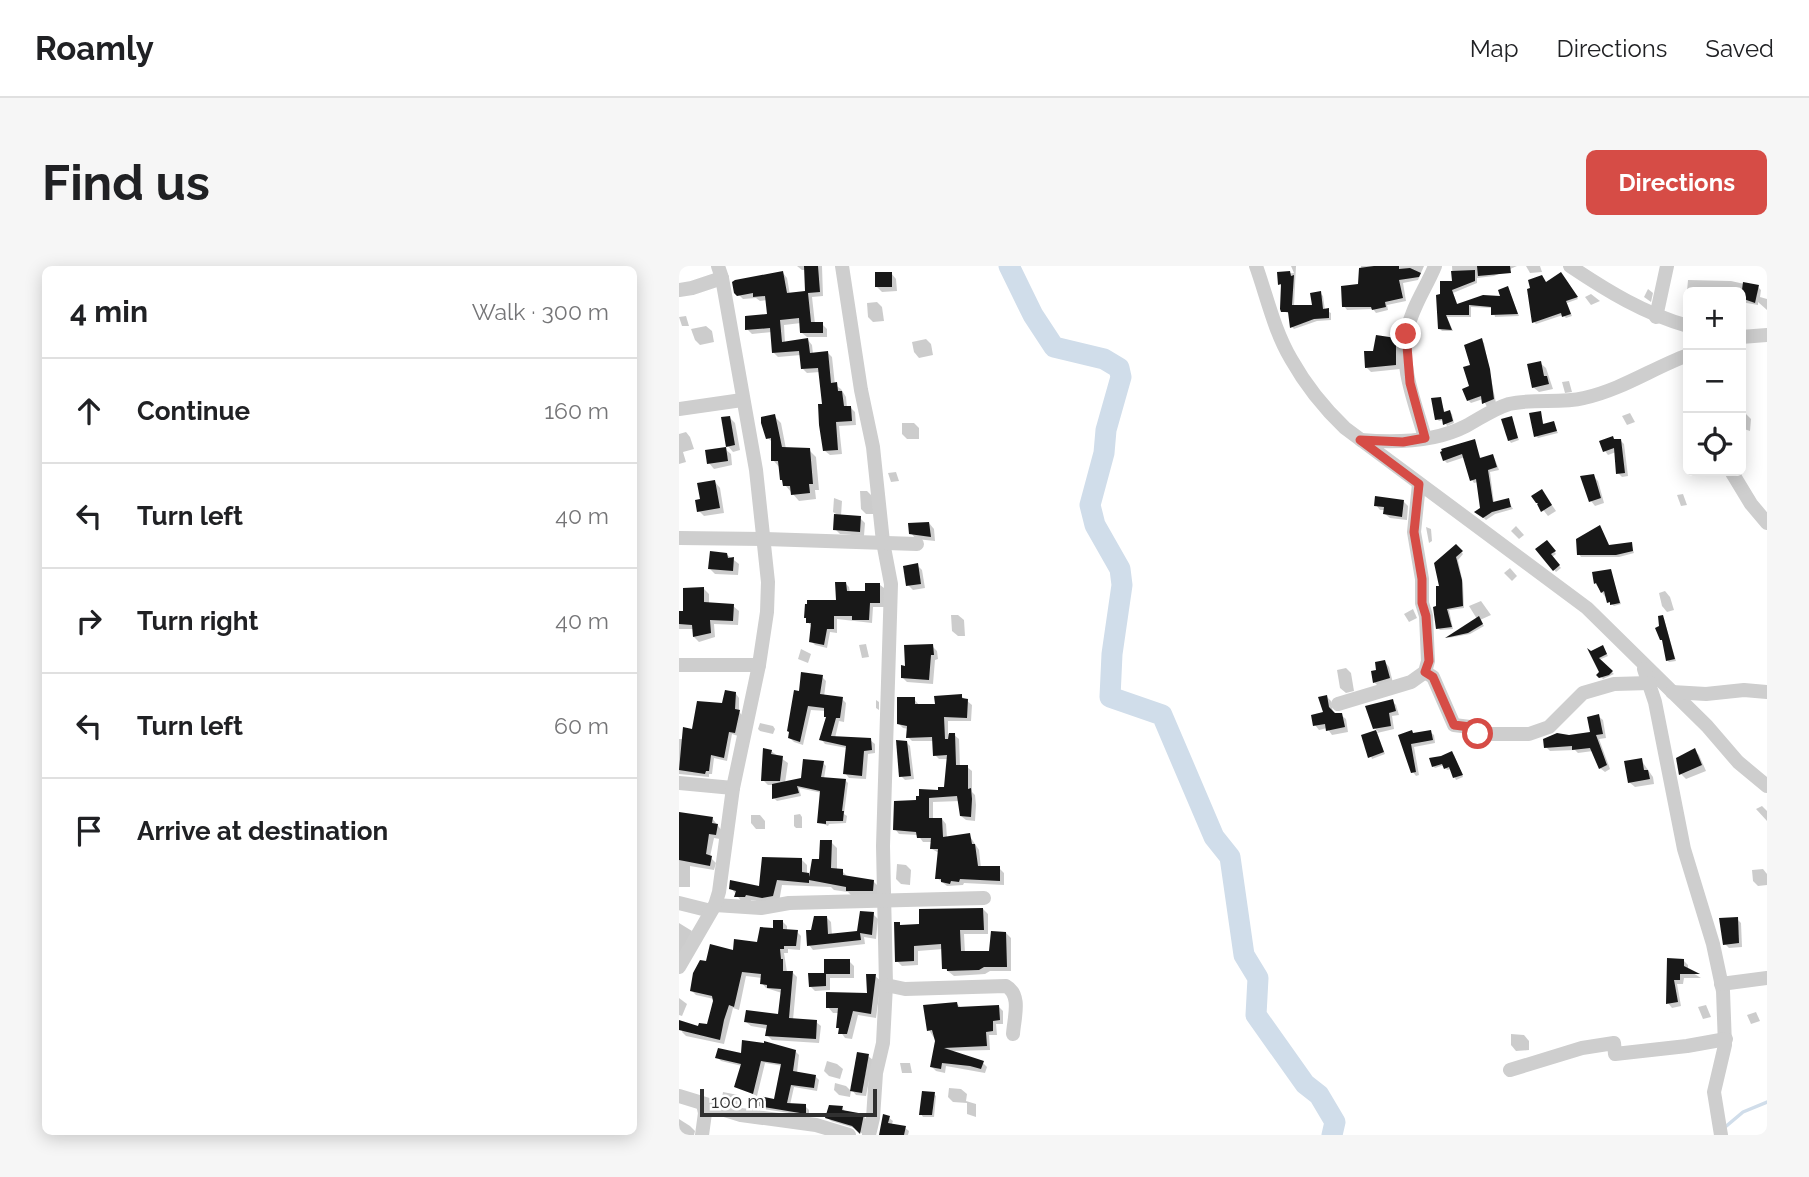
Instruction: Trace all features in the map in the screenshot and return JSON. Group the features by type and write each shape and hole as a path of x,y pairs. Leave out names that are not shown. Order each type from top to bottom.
{"street":[{"path":"842,266 873,447 883,542 891,584 883,900 886,985 883,1043 876,1073 869,1135"},
{"path":"1256,266 1278,332 1290,358 1330,414 1360,440 1587,608 1707,726 1738,762 1767,786"},
{"path":"1425,438 1410,383 1406,334 1417,300 1435,266"},
{"path":"1570,266 1656,317 1683,325"},
{"path":"1656,317 1668,266"},
{"path":"679,290 692,288 720,272 756,470 765,539 767,612 759,665 733,788 722,877 713,908 679,967"},
{"path":"1746,338 1767,335"},
{"path":"1360,440 1403,442 1425,438 1464,427 1500,407 1513,403 1571,401 1612,390 1683,357"},
{"path":"679,409 743,400"},
{"path":"1734,476 1751,504 1767,523"},
{"path":"1338,704 1401,686 1425,672 1429,661 1426,616 1422,603 1422,579 1414,532 1419,484"},
{"path":"679,538 917,544"},
{"path":"679,665 759,665"},
{"path":"1643,665 1650,683 1684,849 1713,944 1721,984 1726,1040 1714,1092 1721,1135"},
{"path":"1425,672 1433,677 1454,725 1470,727 1478,734 1498,736 1529,734 1549,727 1583,692 1613,684 1650,683"},
{"path":"1672,692 1767,692"},
{"path":"679,783 733,788"},
{"path":"679,903 713,908 761,908 789,903 984,898"},
{"path":"1721,984 1767,978"},
{"path":"886,985 905,989 1006,986 1013,990 1016,996 1013,1034"},
{"path":"1510,1070 1582,1048 1614,1043 1615,1054 1726,1040"},
{"path":"679,1096 741,1115 816,1125 849,1135"},
{"path":"702,1135 703,1104"}],"building":[{"path":"804,266 818,266 820,292 808,293 811,322 823,322 823,333 800,333 799,318 780,320 782,342 808,338 810,353 828,351 831,383 837,382 838,391 842,391 844,406 851,406 852,421 836,422 838,450 823,451 819,425 818,404 822,404 818,368 801,369 799,351 772,353 770,328 745,330 745,316 767,314 765,296 753,297 753,293 737,296 734,293 732,282 735,280 783,271 787,293 805,291"},
{"path":"1399,266 1399,269 1410,268 1421,273 1419,277 1399,280 1403,298 1385,302 1386,307 1372,310 1371,307 1342,307 1341,286 1358,284 1359,268"},
{"path":"1477,266 1510,266 1511,273 1478,276"},
{"path":"1475,270 1475,281 1452,290 1457,304 1483,295 1500,296 1498,290 1508,286 1518,314 1491,315 1491,307 1469,305 1469,315 1446,315 1452,330 1438,329 1436,295 1440,294 1440,281 1452,281 1451,271"},
{"path":"1290,271 1291,276 1294,275 1292,305 1312,305 1310,293 1321,291 1323,309 1329,308 1329,318 1314,319 1290,328 1288,312 1281,312 1280,309 1281,284 1278,285 1277,272"},
{"path":"875,272 892,272 892,287 875,287"},
{"path":"1561,272 1578,297 1566,301 1571,314 1562,317 1561,313 1532,323 1528,280 1542,275 1546,282"},
{"path":"1743,282 1759,285 1755,303 1746,300 1746,287 1742,287"},
{"path":"1376,335 1396,338 1396,365 1365,368 1364,351 1373,351"},
{"path":"1482,338 1494,399 1482,404 1481,396 1467,401 1462,389 1469,386 1463,367 1470,365 1464,345"},
{"path":"1541,361 1549,384 1532,388 1527,364"},
{"path":"1441,397 1444,412 1450,410 1453,421 1443,425 1442,419 1435,420 1431,398"},
{"path":"1541,411 1543,424 1554,421 1557,431 1534,437 1529,413"},
{"path":"775,414 782,447 810,448 813,484 809,484 810,493 791,495 790,486 783,486 780,480 778,461 771,461 771,438 766,439 761,417"},
{"path":"730,416 735,445 726,447 721,417"},
{"path":"1512,416 1518,438 1508,441 1501,419"},
{"path":"1613,436 1614,439 1621,439 1625,473 1616,474 1614,448 1603,452 1599,441"},
{"path":"1475,439 1480,458 1493,454 1497,467 1488,470 1493,502 1509,498 1511,507 1492,512 1483,518 1474,512 1480,508 1476,479 1470,481 1462,454 1443,461 1440,452 1441,449"},
{"path":"726,447 728,461 707,464 705,450"},
{"path":"1594,474 1601,498 1589,502 1580,476"},
{"path":"715,480 720,508 697,512 695,500 700,499 697,483"},
{"path":"1542,489 1552,505 1541,512 1538,503 1531,496"},
{"path":"1375,496 1404,500 1402,517 1383,514 1384,507 1374,506"},
{"path":"834,514 861,516 860,532 833,530"},
{"path":"929,522 931,537 909,534 908,523"},
{"path":"1600,525 1609,545 1632,542 1633,551 1616,555 1577,555 1576,539"},
{"path":"1547,540 1556,551 1551,554 1560,565 1553,571 1535,549"},
{"path":"1456,544 1463,551 1456,557 1462,580 1463,606 1447,609 1452,627 1436,629 1433,607 1436,606 1436,586 1439,586 1434,563"},
{"path":"710,551 727,553 728,558 734,557 733,571 708,569"},
{"path":"918,563 921,584 906,586 903,566"},
{"path":"1611,569 1620,603 1610,605 1604,591 1601,593 1596,583 1594,584 1592,572"},
{"path":"835,582 846,582 847,591 865,591 865,583 880,583 880,603 870,603 869,620 834,616 834,629 827,629 824,645 809,642 811,623 806,623 804,618 805,604 807,600 836,600"},
{"path":"704,587 704,602 734,604 733,621 710,620 711,633 693,637 692,625 679,624 679,611 683,611 683,588"},
{"path":"1663,615 1675,659 1666,661 1662,640 1655,628 1659,626 1658,616"},
{"path":"1479,616 1483,624 1468,633 1445,638"},
{"path":"933,644 934,655 931,655 929,680 901,678 901,665 905,666 904,645"},
{"path":"1603,645 1607,654 1599,658 1613,671 1599,678 1596,675 1599,672 1587,648 1591,651"},
{"path":"1385,660 1390,678 1373,683 1371,671 1376,670 1375,662"},
{"path":"801,672 823,675 820,694 843,697 840,718 836,718 831,736 871,738 872,750 864,751 862,776 843,774 846,746 819,740 826,717 824,708 808,706 800,742 788,738 794,690 799,691"},
{"path":"725,690 736,692 735,709 740,710 735,733 729,732 724,758 711,755 709,771 705,774 679,770 683,727 692,729 697,701 722,703"},
{"path":"962,694 962,698 968,699 967,718 944,717 945,739 948,739 949,733 955,733 956,765 968,765 971,817 960,816 957,796 929,798 929,818 942,818 943,837 970,833 972,844 975,844 978,866 1000,866 1000,881 960,879 959,882 951,881 950,884 941,882 941,879 935,879 938,849 930,849 931,838 917,838 916,832 893,830 894,801 916,800 919,789 938,790 938,787 944,787 947,755 933,756 932,737 906,738 907,726 897,724 897,697 915,697 915,704 935,704 934,696"},
{"path":"1327,695 1329,707 1335,713 1342,713 1345,727 1326,731 1325,724 1313,726 1311,715 1323,712 1318,697"},
{"path":"1393,699 1396,711 1389,713 1391,726 1373,729 1365,706"},
{"path":"1599,714 1603,734 1596,735 1607,765 1599,769 1590,748 1544,748 1543,739 1557,733 1569,735 1590,732 1587,717"},
{"path":"1376,730 1384,752 1368,758 1361,735"},
{"path":"1412,730 1413,733 1431,730 1433,740 1411,744 1416,772 1411,773 1398,735"},
{"path":"896,740 907,741 911,776 899,777"},
{"path":"763,748 772,750 771,754 783,756 780,781 761,781"},
{"path":"1695,748 1702,765 1679,775 1676,758"},
{"path":"1452,751 1463,775 1453,778 1449,767 1444,769 1442,764 1432,767 1429,758"},
{"path":"1642,758 1644,770 1648,770 1650,779 1628,783 1624,761"},
{"path":"803,759 824,761 821,777 846,779 843,821 817,823 820,791 797,786 799,793 772,799 772,784 801,778"},
{"path":"679,812 713,817 712,823 718,824 716,835 709,834 706,854 712,856 710,866 679,860"},
{"path":"820,840 832,840 831,868 843,869 843,875 874,880 873,891 846,891 846,887 809,880 809,883 777,880 773,896 762,898 746,895 734,897 736,891 729,889 730,880 759,886 762,857 802,858 802,872 809,873 809,877 812,859 819,859"},
{"path":"983,908 984,930 960,930 961,951 989,951 991,931 1006,932 1007,967 947,971 942,969 941,944 914,946 914,961 895,962 894,922 900,922 900,925 919,924 919,909"},
{"path":"860,911 874,912 872,935 860,933 861,940 807,946 806,930 811,930 814,916 827,916 828,934 857,931"},
{"path":"1738,917 1739,943 1723,945 1719,918"},
{"path":"773,920 783,920 783,929 798,930 796,946 784,946 784,949 780,949 783,971 793,971 789,1018 817,1020 816,1039 765,1036 767,1025 744,1022 746,1010 778,1014 781,989 767,988 767,985 760,984 761,974 742,972 734,1007 729,1005 720,1040 679,1030 679,1020 698,1026 699,1023 707,1024 712,996 690,991 693,973 700,960 706,961 710,944 733,950 734,939 757,942 760,927 773,928"},
{"path":"1667,958 1684,959 1684,966 1700,974 1680,974 1680,980 1674,980 1678,1002 1666,1004"},
{"path":"824,959 850,959 850,974 826,974 826,986 809,987 808,973 824,973"},
{"path":"866,974 876,974 871,1014 853,1011 847,1034 838,1034 838,1008 826,1008 826,992 867,993"},
{"path":"957,1002 958,1007 999,1005 1000,1020 993,1021 993,1031 986,1032 987,1046 944,1048 984,1061 981,1069 942,1063 941,1069 930,1067 935,1041 932,1030 927,1031 923,1005"},
{"path":"742,1040 764,1041 796,1050 793,1071 816,1075 814,1088 791,1085 787,1103 806,1104 806,1114 758,1106 759,1096 774,1099 781,1064 761,1061 753,1094 734,1087 741,1064 715,1058 718,1048 741,1053"},
{"path":"857,1052 869,1054 862,1093 850,1091"},
{"path":"922,1091 935,1092 932,1115 919,1115"},
{"path":"829,1105 843,1106 842,1110 864,1114 860,1134 852,1126 825,1118"},
{"path":"883,1114 890,1116 888,1123 906,1126 904,1135 879,1135"}],"waterway":[{"path":"1009,266 1033,315 1054,347 1104,359 1119,368 1121,377 1106,430 1104,453 1090,505 1095,525 1120,569 1122,585 1112,654 1110,697 1162,715 1214,837 1230,857 1244,955 1258,978 1256,1015 1305,1084 1319,1095 1335,1122 1332,1135"},
{"path":"1724,1128 1743,1112 1767,1102"}],"route":[{"path":"1406,334 1410,383 1425,438 1403,442 1360,440 1419,484 1414,532 1422,579 1422,603 1426,616 1429,661 1425,672 1433,677 1454,725 1470,727 1478,734"}]}
